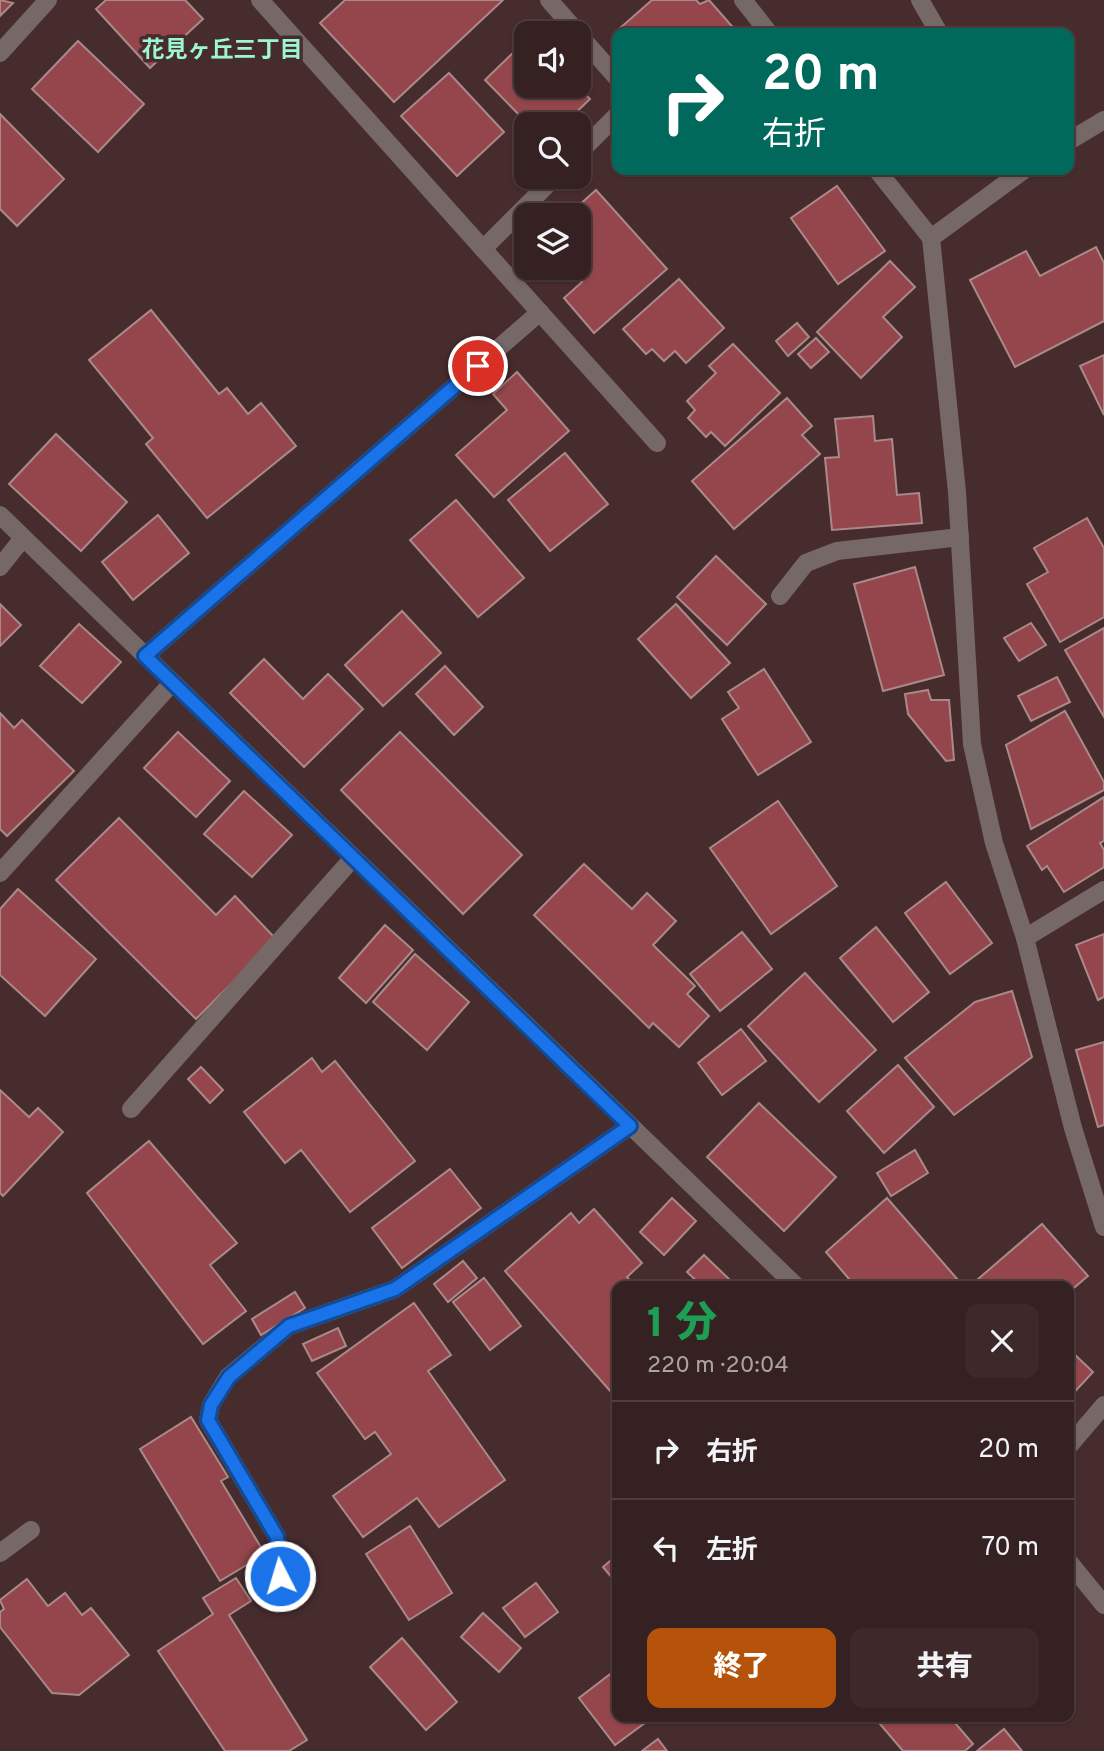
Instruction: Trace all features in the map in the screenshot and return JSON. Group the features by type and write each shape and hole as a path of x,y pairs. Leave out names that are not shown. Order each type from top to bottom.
{"street":[{"path":"0,53 48,0"},
{"path":"260,0 657,443"},
{"path":"549,0 568,21"},
{"path":"743,0 765,28"},
{"path":"920,0 936,28"},
{"path":"591,48 612,72"},
{"path":"591,141 612,120"},
{"path":"1074,138 1104,120"},
{"path":"881,175 931,238 960,537 972,744 994,843 1025,938 1073,1128 1104,1227"},
{"path":"931,238 1015,175"},
{"path":"483,249 543,189"},
{"path":"145,656 540,312"},
{"path":"0,515 791,1281"},
{"path":"780,596 806,563 837,551 960,537"},
{"path":"0,567 23,538"},
{"path":"0,873 172,683"},
{"path":"131,1109 353,858"},
{"path":"1025,938 1104,890"},
{"path":"282,1596 277,1537 208,1420 211,1405 229,1377 289,1326 395,1289 630,1126"},
{"path":"1074,1440 1104,1405"},
{"path":"0,1553 32,1531"},
{"path":"1074,1568 1104,1605"}],"building":[{"path":"0,0 13,3 0,16"},
{"path":"106,0 185,0 203,19 150,68 96,9"},
{"path":"345,0 503,0 394,102 320,23"},
{"path":"652,0 696,0 700,4 709,0 734,28 620,28"},
{"path":"78,41 144,104 98,152 32,89"},
{"path":"514,52 514,98 590,99 576,112 516,112 485,80"},
{"path":"449,73 504,132 457,176 401,116"},
{"path":"0,114 64,179 17,226 0,209"},
{"path":"837,186 885,251 838,284 791,218"},
{"path":"596,190 667,269 594,333 564,298 582,282 580,280 591,280 591,203 581,203"},
{"path":"1096,247 1104,263 1104,321 1015,367 970,280 1026,251 1040,276"},
{"path":"890,261 915,287 883,317 902,337 861,378 817,332"},
{"path":"679,279 724,328 686,363 675,351 664,361 652,349 646,354 623,329"},
{"path":"151,310 219,394 227,388 248,414 261,403 296,446 207,518 146,444 153,438 89,360"},
{"path":"797,323 809,337 788,356 776,341"},
{"path":"816,338 829,352 811,368 798,354"},
{"path":"733,344 780,393 725,446 711,432 706,437 688,418 695,410 687,401 716,373 709,366"},
{"path":"1104,355 1104,415 1080,366"},
{"path":"517,372 569,431 494,497 456,455 507,410 493,394"},
{"path":"787,398 812,426 802,435 820,454 734,529 692,481"},
{"path":"873,416 875,441 892,439 897,495 919,493 922,523 832,530 825,458 839,457 835,419"},
{"path":"56,434 127,502 81,551 9,484"},
{"path":"565,453 608,504 550,551 508,500"},
{"path":"456,500 524,578 478,617 410,540"},
{"path":"158,515 189,553 133,600 102,562"},
{"path":"1087,518 1104,548 1104,617 1060,642 1027,584 1048,572 1034,548"},
{"path":"716,556 766,604 727,645 677,597"},
{"path":"915,567 944,675 883,691 854,584"},
{"path":"0,604 21,625 0,646"},
{"path":"676,604 730,663 691,698 638,639"},
{"path":"402,611 441,653 383,706 345,665"},
{"path":"1031,623 1046,645 1019,661 1004,638"},
{"path":"79,624 121,662 82,703 40,666"},
{"path":"1104,628 1104,717 1065,650"},
{"path":"264,659 303,699 328,674 363,709 304,767 230,693"},
{"path":"445,666 483,707 454,735 416,694"},
{"path":"764,669 811,742 758,775 722,719 739,708 728,692"},
{"path":"1057,677 1070,702 1031,721 1018,696"},
{"path":"928,690 931,700 949,700 954,760 946,761 908,714 905,694"},
{"path":"1065,711 1104,782 1104,790 1031,829 1006,745"},
{"path":"0,713 14,728 22,720 74,771 7,836 0,829"},
{"path":"178,732 230,781 196,817 144,768"},
{"path":"400,732 522,855 463,914 341,790"},
{"path":"244,791 292,835 252,877 204,834"},
{"path":"1104,797 1104,841 1100,843 1104,850 1104,867 1064,892 1047,866 1042,870 1027,846"},
{"path":"778,801 837,886 771,934 710,848"},
{"path":"119,818 216,915 235,896 276,939 196,1019 56,880"},
{"path":"584,864 632,909 647,893 676,921 653,945 695,986 687,994 709,1016 679,1047 653,1023 649,1028 534,915"},
{"path":"946,882 992,943 950,974 905,913"},
{"path":"18,889 96,959 45,1016 0,975 0,909"},
{"path":"385,925 413,950 366,1003 339,978"},
{"path":"876,927 929,992 893,1022 840,958"},
{"path":"742,932 772,969 720,1011 690,974"},
{"path":"1104,934 1104,997 1098,1000 1076,945"},
{"path":"415,954 469,1002 427,1050 373,1002"},
{"path":"805,973 876,1050 819,1102 748,1026"},
{"path":"1012,991 1032,1057 954,1115 905,1058 975,1002"},
{"path":"741,1029 766,1061 722,1095 698,1063"},
{"path":"1104,1042 1104,1125 1098,1127 1076,1050"},
{"path":"312,1058 322,1072 335,1061 415,1161 350,1212 301,1150 285,1163 244,1112"},
{"path":"898,1065 934,1107 884,1153 847,1111"},
{"path":"201,1067 223,1090 210,1103 188,1079"},
{"path":"0,1090 29,1117 38,1108 63,1132 3,1196 0,1193"},
{"path":"759,1103 836,1177 784,1231 707,1157"},
{"path":"149,1141 237,1243 210,1265 246,1311 203,1344 87,1193"},
{"path":"915,1150 928,1173 891,1196 877,1173"},
{"path":"450,1169 481,1208 402,1268 372,1228"},
{"path":"672,1198 696,1221 664,1255 640,1232"},
{"path":"887,1198 958,1280 851,1281 826,1252"},
{"path":"594,1209 642,1263 627,1277 631,1281 612,1281 612,1393 505,1271 571,1213 579,1223"},
{"path":"1042,1224 1088,1276 1074,1288 1074,1281 976,1281"},
{"path":"704,1255 731,1281 697,1281 687,1272"},
{"path":"463,1261 477,1278 448,1302 434,1284"},
{"path":"484,1278 521,1326 490,1350 453,1302"},
{"path":"295,1292 305,1308 261,1335 252,1319"},
{"path":"414,1303 451,1355 428,1371 505,1480 439,1527 417,1498 363,1537 333,1496 391,1454 375,1432 365,1439 317,1373"},
{"path":"338,1328 346,1346 312,1361 303,1344"},
{"path":"1074,1354 1093,1372 1074,1393"},
{"path":"191,1417 228,1477 221,1481 265,1554 220,1581 140,1449"},
{"path":"410,1526 452,1593 409,1620 366,1554"},
{"path":"612,1559 612,1578 603,1567"},
{"path":"236,1578 251,1601 229,1615 307,1740 289,1751 225,1751 158,1651 213,1614 203,1598"},
{"path":"27,1579 48,1606 65,1593 82,1615 91,1608 129,1655 79,1695 52,1693 0,1627 0,1612 4,1609 0,1600"},
{"path":"536,1583 558,1612 525,1637 503,1608"},
{"path":"483,1613 521,1648 499,1672 461,1637"},
{"path":"402,1638 457,1702 426,1730 370,1667"},
{"path":"612,1673 612,1722 646,1722 615,1745 579,1698"},
{"path":"878,1722 954,1722 973,1744 965,1751 903,1751"},
{"path":"1004,1729 1022,1751 977,1751"},
{"path":"658,1739 667,1751 642,1751"}],"district":[{"name":"花見ヶ丘三丁目","path":"222,51"}],"route":[{"path":"280,1576 277,1537 208,1420 211,1405 229,1377 289,1326 395,1289 630,1126 145,656 478,366"}]}
